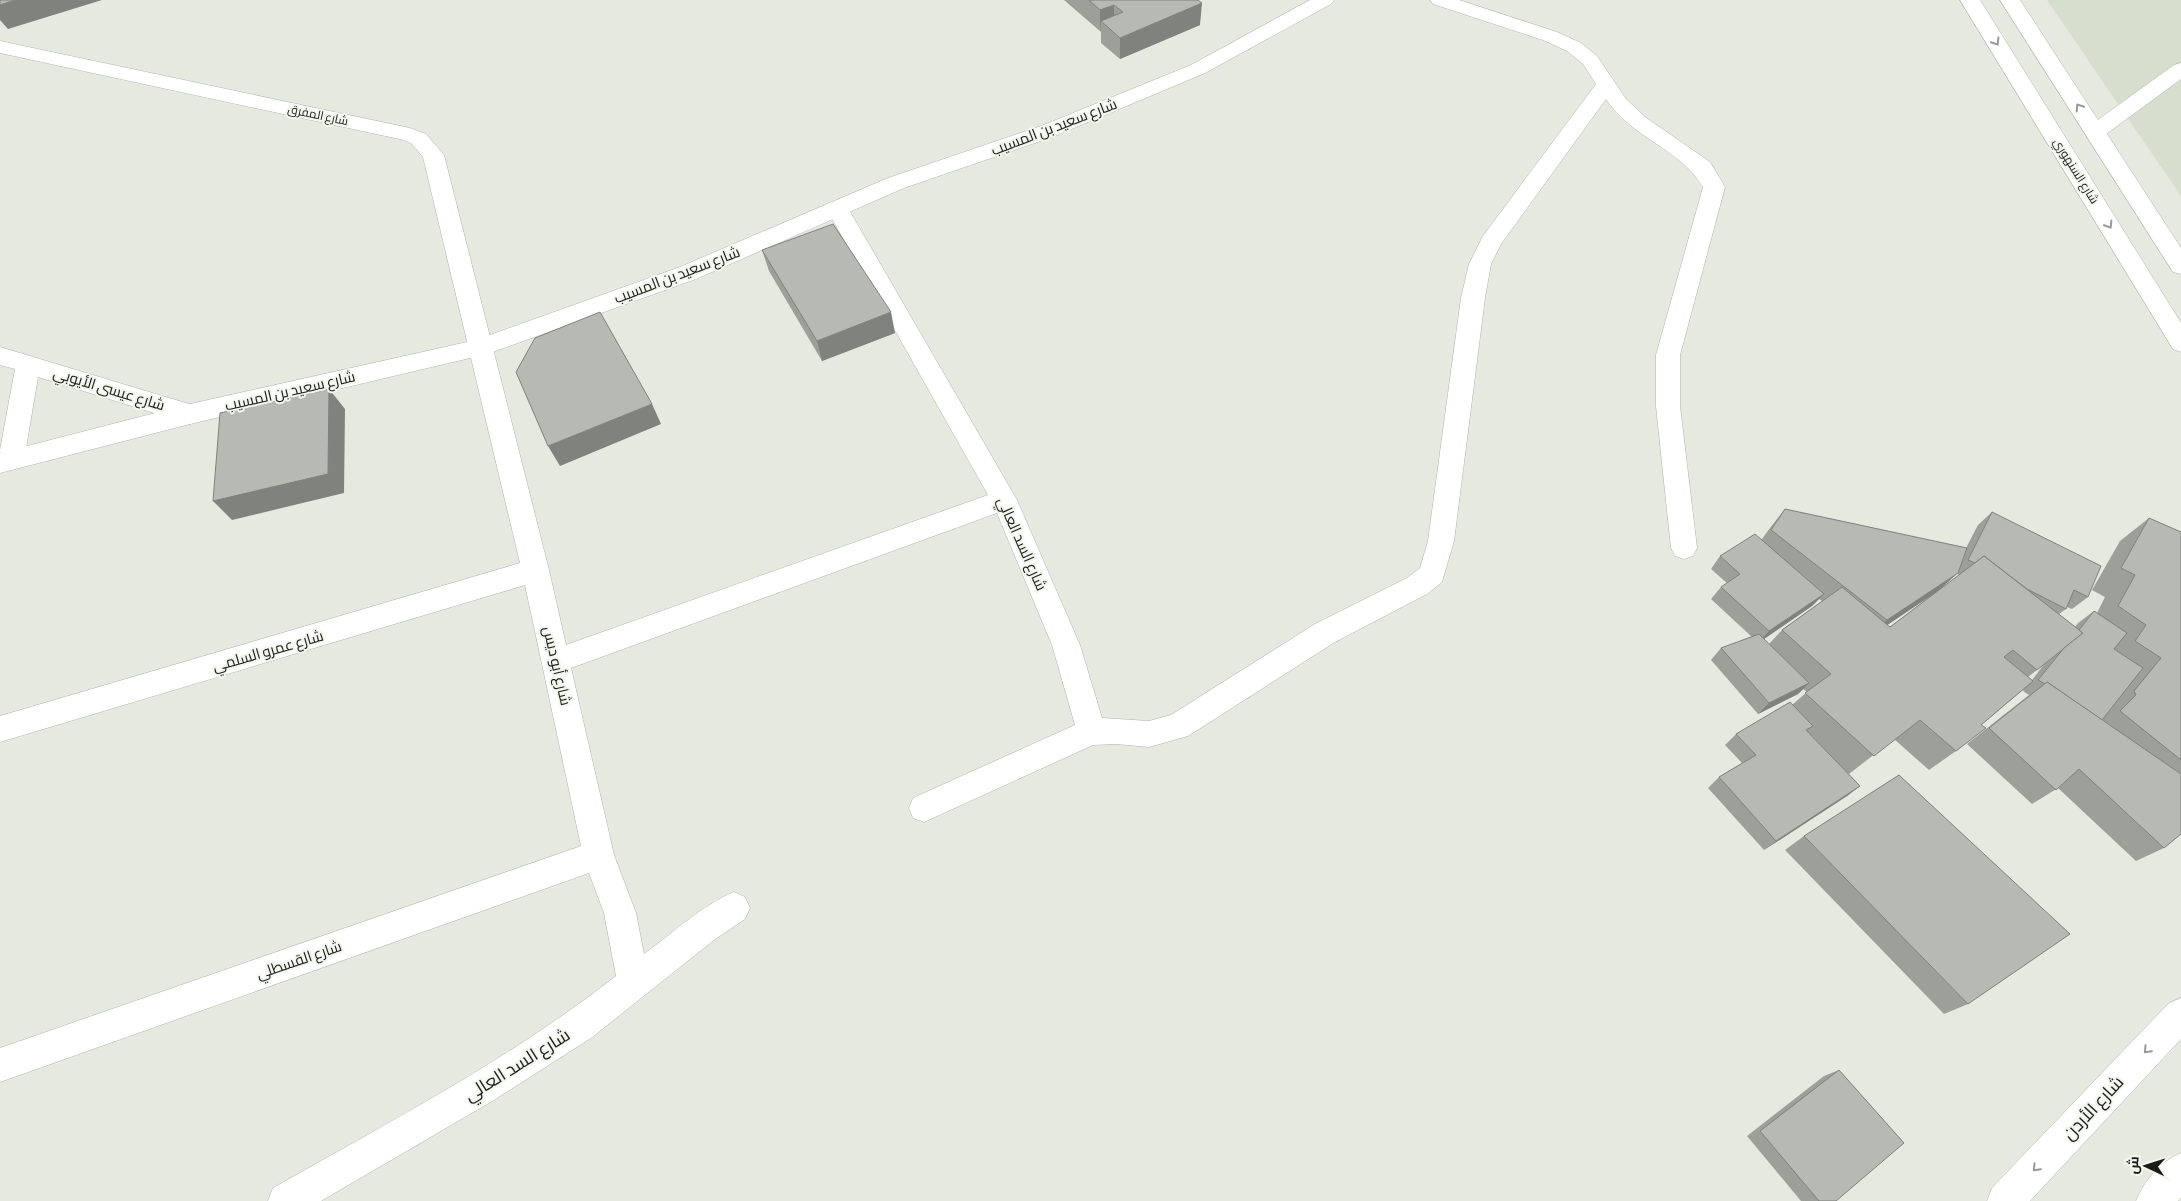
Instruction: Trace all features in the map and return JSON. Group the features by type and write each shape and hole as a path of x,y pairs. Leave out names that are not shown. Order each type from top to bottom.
{"main road":[{"name":"شارع سعيد بن المسيب","path":"6,461 190,414 479,348 688,273 896,183 1048,131 1198,69 1324,0"},
{"path":"1440,0 1550,36 1574,47 1590,60 1605,86 1619,104 1638,122 1702,167 1714,187 1668,355 1668,406 1684,548"},
{"name":"شارع السنهوري","path":"1970,0 2181,342"},
{"path":"2010,0 2181,266"},
{"name":"شارع المفرق","path":"0,47 410,135 420,139 433,155 479,348"},
{"path":"2095,132 2181,69"},
{"path":"924,808 1091,732 1116,731 1149,734 1178,727 1325,633 1417,586 1432,574 1440,541 1473,298 1480,264 1491,241 1605,86"},
{"path":"2075,169 2120,170"},
{"name":"شارع السد العالي","path":"837,208 1004,500 1066,645 1091,732"},
{"name":"شارع أبو ديس","path":"479,348 535,570 598,855 620,913 634,983"},
{"name":"شارع عيسى الأيوبي","path":"0,356 190,414"},
{"path":"6,461 28,363"},
{"path":"556,661 1004,500"},
{"name":"شارع عمرو السلمي","path":"0,729 328,634 535,570"},
{"name":"شارع القسطلي","path":"0,1065 598,855"},
{"name":"شارع السد العالي","path":"286,1201 482,1088 579,1026 734,908"},
{"name":"شارع الأردن","path":"2005,1201 2181,1015"},
{"path":"2154,1201 2181,1171"}],"shaded area":[{"path":"2047,0 2181,0 2181,196"}],"building":[{"path":"0,0 15,0 0,5"},
{"path":"1089,0 1198,0 1202,3 1120,38 1101,21 1123,12 1114,5 1100,10"},
{"path":"833,224 891,312 817,341 762,250"},
{"path":"600,312 652,404 548,446 516,372 535,338"},
{"path":"329,389 328,474 213,501 220,413"},
{"path":"1785,509 1967,548 1958,573 1887,620 1771,530"},
{"path":"1992,512 2101,566 2088,597 2074,590 2066,609 2027,589 1984,556 1975,563 1968,560"},
{"path":"2149,518 2181,532 2181,760 2120,711 2136,695 2134,691 2161,658 2135,641 2146,625 2118,606 2135,575 2121,568"},
{"path":"1755,534 1824,594 1769,631 1721,587 1740,574 1720,556"},
{"path":"1984,556 2083,633 2037,670 2013,650 2004,657 2033,681 1981,725 1986,728 1956,751 1920,720 1874,756 1805,693 1831,674 1782,630 1842,587 1890,627"},
{"path":"2094,611 2127,633 2114,649 2143,668 2102,720 2047,682 2045,684 2038,680 2064,648 2083,633 2079,630"},
{"path":"1759,634 1809,683 1769,703 1721,648"},
{"path":"2047,682 2181,774 2181,834 2164,848 2079,769 2056,790 1989,728"},
{"path":"1790,702 1813,726 1806,730 1860,786 1776,841 1719,777 1756,755 1736,734"},
{"path":"1899,775 2070,934 1968,1004 1804,836"},
{"path":"1839,1070 1904,1143 1836,1201 1819,1201 1760,1131"}]}
